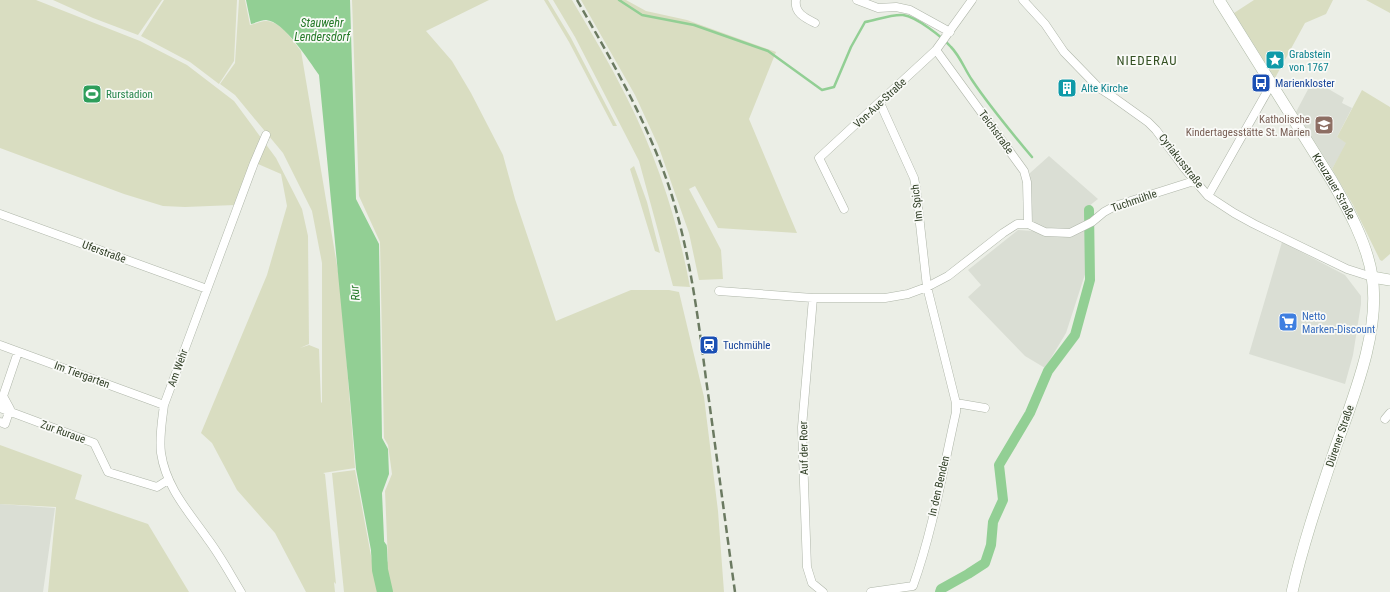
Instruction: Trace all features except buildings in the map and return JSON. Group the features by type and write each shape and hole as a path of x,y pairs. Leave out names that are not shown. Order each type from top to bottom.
{"main road":[{"name":"Kreuzauer Straße","path":"1219,0 1272,83 1347,208 1369,262 1372,277"},
{"path":"1372,277 1390,280"},
{"name":"Dürener Straße","path":"1292,592 1300,558 1354,395 1367,346 1373,305 1372,277"}],"street":[{"path":"796,0 795,6 798,12 815,24"},
{"path":"858,0 878,8 896,7 910,10 948,34"},
{"name":"Von-Aue-Straße","path":"844,209 819,158 880,103 938,47 972,0"},
{"name":"Cyriakusstraße","path":"1023,0 1045,24 1064,52 1099,88 1148,122 1156,130 1194,181 1208,196 1234,214 1254,224 1347,269 1372,277"},
{"name":"Teichstraße","path":"938,47 1024,171 1027,182 1028,224"},
{"path":"1208,196 1272,83"},
{"name":"Im Spich","path":"880,103 914,178 927,287"},
{"name":"Am Wehr","path":"241,592 218,553 182,505 168,480 161,452 161,433 164,405 266,135"},
{"name":"Tuchmühle","path":"1028,224 1045,232 1070,234 1084,228 1104,212 1115,206 1194,181"},
{"name":"Uferstraße","path":"0,214 207,289"},
{"path":"719,291 813,298 885,298 908,294 927,287 948,276 1017,224 1028,224"},
{"name":"In den Benden","path":"871,592 914,586 956,412 956,403 927,287"},
{"name":"Auf der Roer","path":"813,298 802,427 807,567 812,583 823,592"},
{"name":"Im Tiergarten","path":"0,345 164,405"},
{"path":"0,422 4,424 10,409 1,400 18,352"},
{"path":"956,403 986,408"},
{"name":"Zur Ruraue","path":"0,408 94,443 108,472 157,487 168,480"}],"shaded area":[{"path":"0,0 36,0 140,41 187,65 234,101 276,158 302,209 308,236 309,344 300,348 309,345 319,349 321,403 322,263 312,211 283,153 235,95 220,84 235,63 239,0 245,0 250,25 262,21 277,24 286,32 301,51 341,289 355,468 323,473 325,474 336,584 334,582 335,592 306,592 275,533 237,490 212,443 201,433 267,275 287,206 281,174 251,161 235,205 185,207 163,206 124,194 0,148"},
{"path":"53,0 162,0 138,35 93,18"},
{"path":"164,0 237,0 234,61 219,84 190,62 141,36"},
{"path":"352,0 489,0 426,31 452,61 471,93 503,155 515,199 556,321 631,290 669,290 679,292 704,397 718,511 724,592 387,592 383,569 388,561 385,491 392,474 388,445 384,438 380,242 359,196"},
{"path":"544,0 548,0 571,38 617,126 613,126 569,42"},
{"path":"553,0 572,0 614,73 638,120 657,167 673,214 690,287 673,286 639,161 575,37"},
{"path":"581,0 626,0 646,11 687,20 776,52 749,119 797,233 718,228 695,186 689,189 721,250 723,279 699,280 689,233 658,145 635,95"},
{"path":"1254,0 1333,0 1326,14 1305,23 1275,78 1234,13"},
{"path":"1366,0 1390,0 1390,13"},
{"name":"Katholische Kindertagesstätte St. Marien","path":"1313,80 1344,98 1342,103 1352,108 1337,137 1347,143 1332,169 1296,112"},
{"path":"1362,90 1390,107 1390,254 1382,261 1380,260 1353,205 1332,169 1346,143 1337,137"},
{"path":"1049,156 1098,199 1089,206 1084,221 1088,265 1066,333 1045,368 1025,356 968,297 981,285 968,270 1018,230 1033,231 1030,173"},
{"path":"634,166 647,202 660,253 655,251 630,169"},
{"path":"1282,242 1345,275 1361,296 1353,355 1345,384 1249,354"},
{"path":"0,445 82,475 75,499 148,524 189,592 48,592 56,507 0,504"},
{"path":"355,470 372,561 381,576 383,592 344,592 332,473"},
{"path":"0,504 55,508 43,592 0,592"}],"water":[{"name":"Stauwehr Lendersdorf","path":"246,0 350,0 356,199 379,244 382,438 388,449 389,474 382,493 385,561 382,569 380,570 373,561 356,469 319,75 296,43 280,27 273,22 266,20 251,24"}],"waterway":[{"path":"619,0 642,15 694,25 768,51 822,90 834,87 851,47 865,22 894,15 903,15 915,19 942,38 954,51 986,100 1032,157"},
{"path":"940,592 941,589 985,563 991,545 993,522 1003,500 999,465 1030,413 1048,371 1075,335 1090,280 1089,210"},
{"name":"Rur","path":"379,548 380,570 385,592"}],"railway":[{"path":"577,0 617,71 642,120 663,170 678,218 689,263 735,592"}],"place":[{"name":"Grabstein von 1767","path":"1275,60"},
{"name":"Marienkloster","path":"1261,83"},
{"name":"Alte Kirche","path":"1067,88"},
{"name":"Rurstadion","path":"92,94"},
{"name":"Katholische Kindertagesstätte St. Marien","path":"1324,125"},
{"name":"Netto Marken-Discount","path":"1288,322"},
{"name":"Tuchmühle","path":"709,345"}],"district":[{"name":"NIEDERAU","path":"1147,60"}]}
